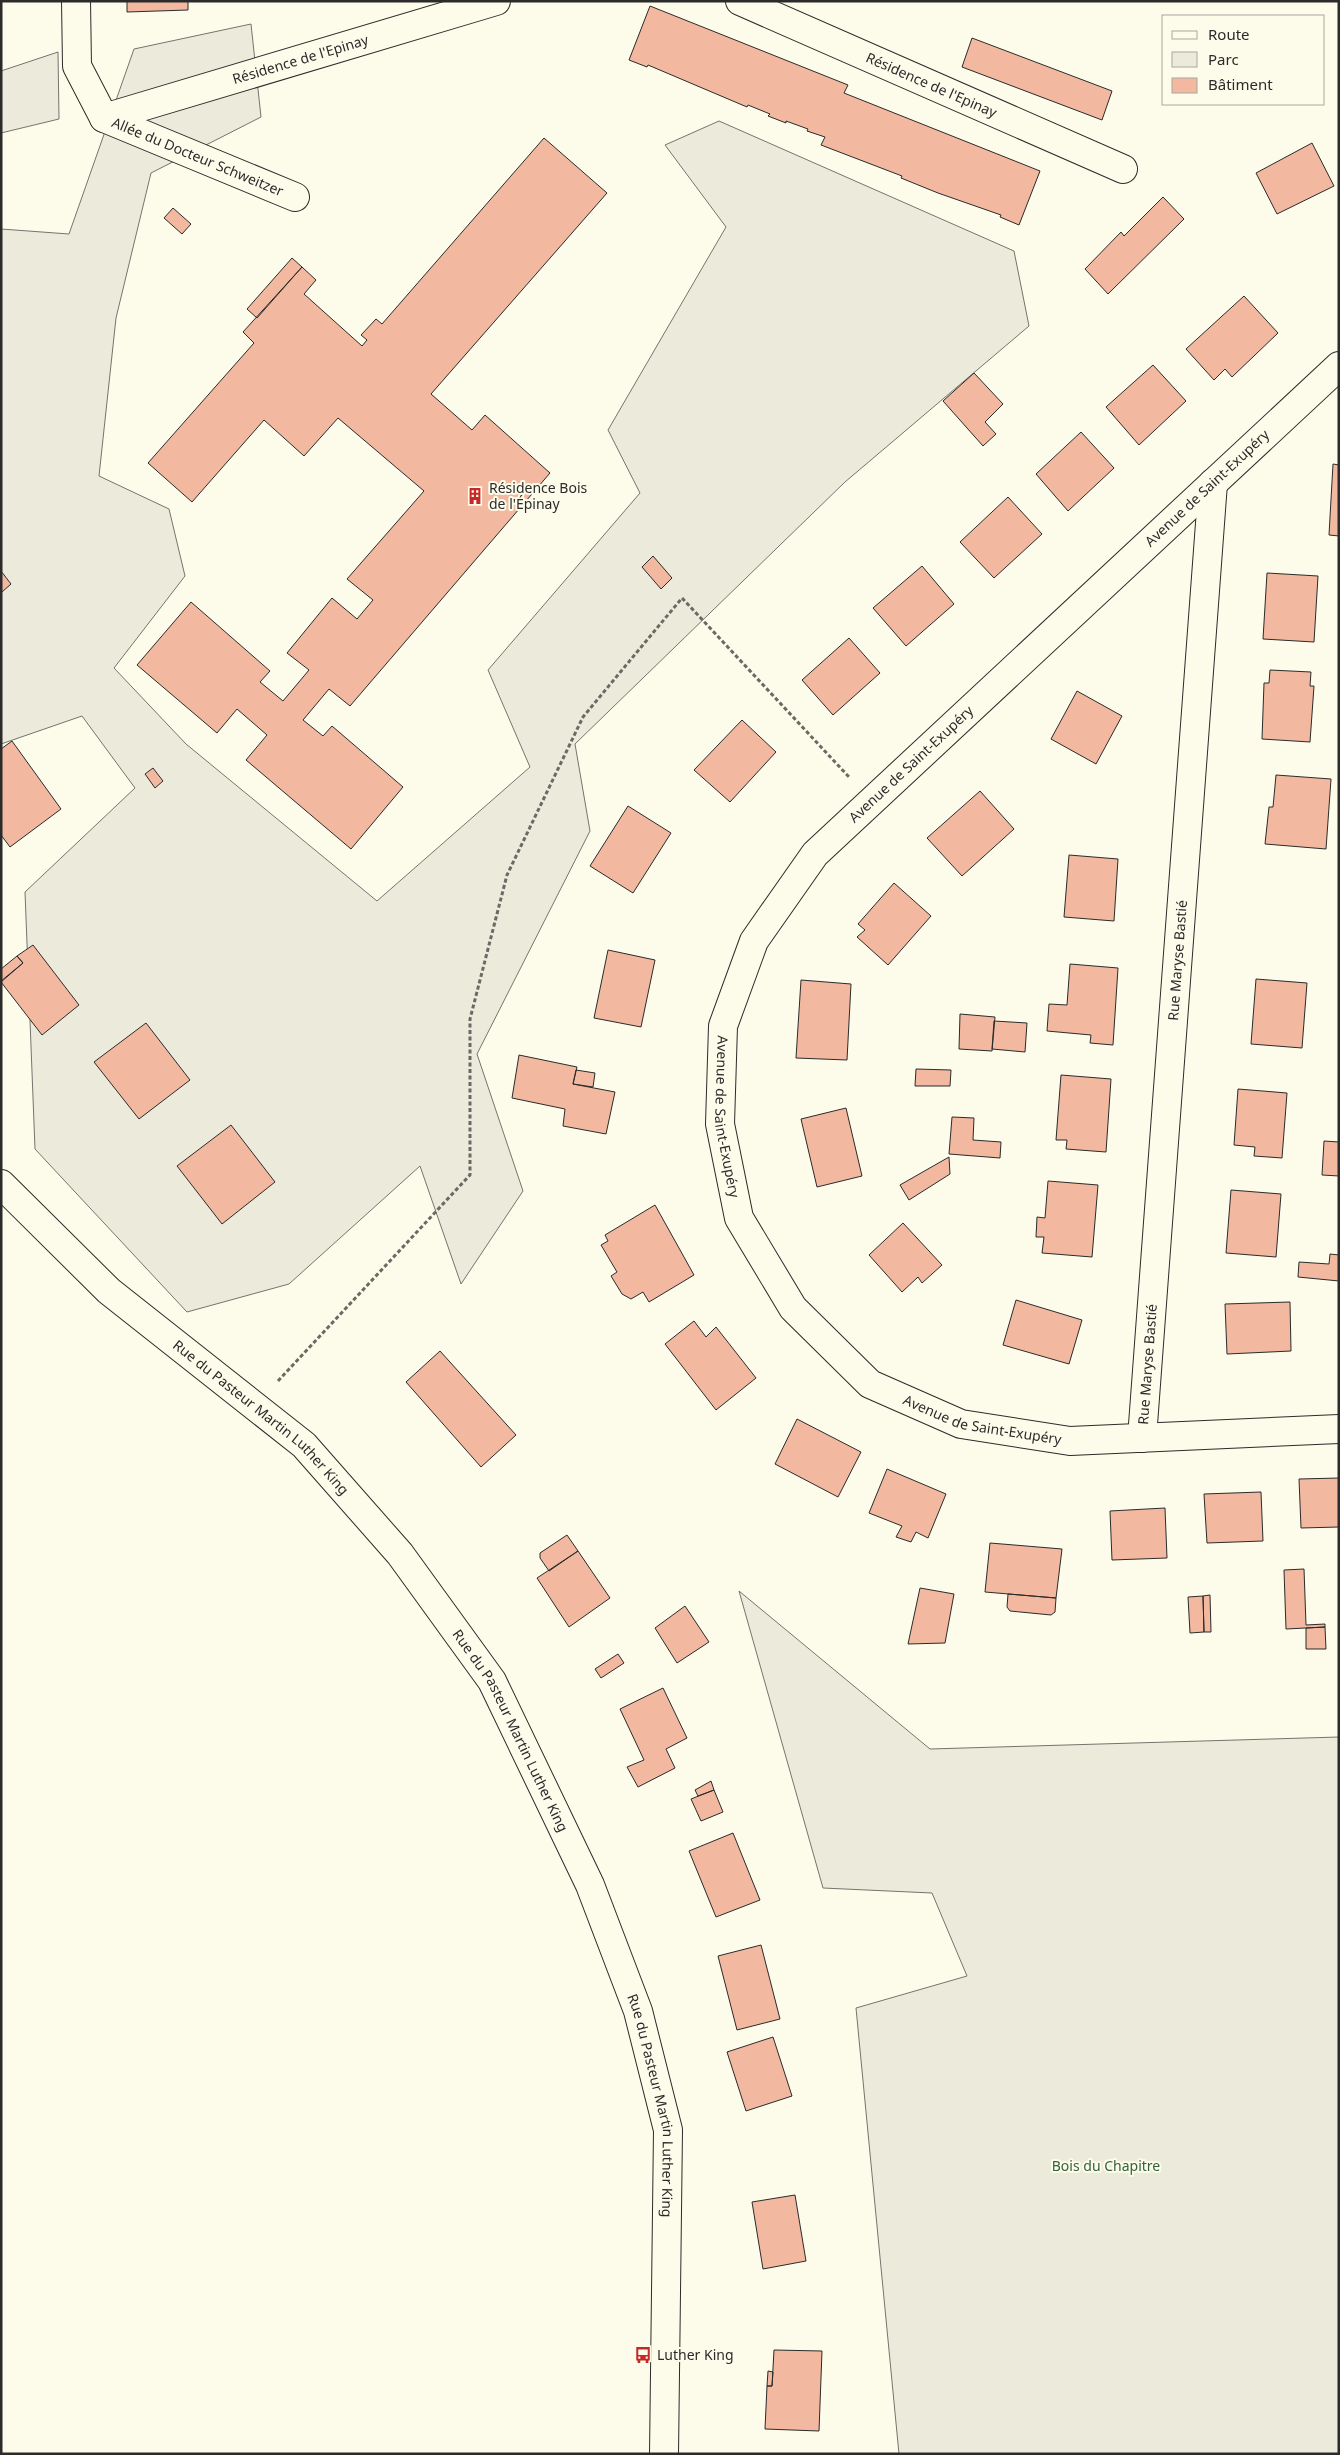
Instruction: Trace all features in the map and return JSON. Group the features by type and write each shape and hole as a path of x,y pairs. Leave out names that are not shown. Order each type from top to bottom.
{"street":[{"name":"Allée du Docteur Schweitzer","path":"76,1 77,66 104,118 296,196"},
{"name":"Résidence de l'Epinay","path":"104,118 496,1"},
{"name":"Résidence de l'Epinay","path":"740,1 1123,169"},
{"name":"Avenue de Saint-Exupéry","path":"1339,366 815,854 754,941 723,1026 720,1124 739,1218 792,1308 870,1384 960,1424 1070,1441 1339,1429"},
{"name":"Rue Maryse Bastié","path":"1142,1438 1213,483"},
{"name":"Rue du Pasteur Martin Luther King","path":"1,1184 109,1291 304,1445 400,1554 492,1681 590,1885 638,2010 668,2130 664,2454"}],"path":[{"path":"254,1406 470,1175 470,1019 507,874 583,717 682,598 871,801"}],"green space":[{"path":"251,24 261,117 151,173 116,318 99,476 169,509 185,576 114,668 186,744 377,901 530,767 488,670 640,493 608,430 726,227 665,145 719,121 1014,251 1029,326 845,482 575,744 590,831 477,1054 523,1191 461,1284 420,1166 289,1284 187,1312 35,1149 25,892 135,788 82,716 1,744 1,229 69,234 134,49"},
{"path":"58,52 59,119 1,133 1,71"},
{"name":"Bois du Chapitre","path":"739,1591 930,1749 1339,1737 1339,2454 899,2454 856,2008 967,1976 932,1893 823,1888"}],"building":[{"path":"127,1 188,1 188,10 127,12"},
{"path":"650,6 848,85 844,93 1040,171 1019,225 1000,217 1001,215 938,193 901,178 902,176 821,145 825,137 807,131 808,129 786,121 786,123 748,105 747,107 648,65 647,67 629,60"},
{"path":"972,38 1112,91 1102,120 962,67"},
{"name":"Résidence Bois de l'Épinay","path":"544,138 607,193 431,394 472,430 485,415 550,473 350,706 329,689 303,720 323,736 332,726 403,787 351,849 246,760 267,735 237,709 217,733 137,665 191,602 270,671 260,682 283,701 309,670 287,653 332,598 357,619 373,600 347,579 424,491 338,418 304,456 264,420 192,502 148,463 254,343 243,332 302,267 316,280 304,294 362,346 367,340 361,335 376,319 382,324"},
{"path":"1312,143 1334,186 1277,214 1256,173"},
{"path":"1163,197 1184,219 1108,294 1085,269 1121,232 1124,236"},
{"path":"173,208 191,224 182,234 164,218"},
{"path":"292,258 302,267 257,318 247,309"},
{"path":"1244,296 1278,333 1232,377 1225,369 1214,380 1186,349"},
{"path":"1153,365 1186,401 1139,445 1106,407"},
{"path":"974,373 1003,404 985,422 996,434 983,446 943,401"},
{"path":"1081,432 1114,468 1068,511 1036,474"},
{"path":"1333,464 1339,465 1339,536 1329,535"},
{"path":"1008,497 1042,534 994,578 960,542"},
{"path":"653,556 672,578 661,589 642,567"},
{"path":"922,566 954,604 906,646 873,608"},
{"path":"1,571 11,584 2,592 1,591"},
{"path":"1267,573 1318,576 1314,642 1263,639"},
{"path":"849,638 880,673 833,715 802,680"},
{"path":"1270,670 1311,672 1310,686 1314,686 1310,742 1262,739 1264,683 1269,683"},
{"path":"1077,691 1122,716 1096,764 1051,739"},
{"path":"742,720 776,752 730,802 694,770"},
{"path":"12,741 61,809 10,847 1,835 1,749"},
{"path":"153,768 163,781 155,788 145,774"},
{"path":"1276,775 1331,779 1326,849 1265,844 1269,807 1273,807"},
{"path":"980,791 1014,829 962,876 927,838"},
{"path":"628,806 671,833 633,893 590,866"},
{"path":"1069,855 1118,859 1114,921 1064,917"},
{"path":"894,883 931,916 888,965 857,937 865,930 858,924"},
{"path":"33,945 79,1005 42,1035 1,982 23,963 17,956"},
{"path":"608,950 655,960 641,1027 594,1018"},
{"path":"17,956 23,963 1,981 1,969"},
{"path":"1070,964 1118,968 1113,1045 1090,1043 1091,1035 1047,1031 1049,1004 1067,1005"},
{"path":"1256,979 1307,983 1302,1048 1251,1044"},
{"path":"801,980 851,984 847,1060 796,1058"},
{"path":"960,1014 995,1017 992,1051 959,1049"},
{"path":"994,1021 1027,1023 1025,1052 992,1049"},
{"path":"146,1023 190,1080 139,1119 94,1062"},
{"path":"519,1055 577,1067 573,1084 615,1092 606,1134 563,1126 565,1109 512,1098"},
{"path":"916,1069 951,1070 950,1086 915,1086"},
{"path":"576,1070 595,1073 593,1087 573,1084"},
{"path":"1061,1075 1111,1079 1106,1152 1066,1149 1067,1140 1056,1140"},
{"path":"1238,1089 1287,1093 1282,1158 1254,1156 1255,1147 1234,1145"},
{"path":"846,1108 862,1176 817,1187 801,1119"},
{"path":"952,1117 974,1118 973,1140 1001,1142 1000,1158 949,1154"},
{"path":"231,1125 275,1182 222,1224 177,1166"},
{"path":"1324,1141 1339,1142 1339,1176 1322,1175"},
{"path":"949,1157 950,1174 909,1200 900,1185"},
{"path":"1048,1181 1098,1185 1092,1257 1042,1253 1044,1237 1036,1237 1037,1217 1045,1218"},
{"path":"1231,1190 1281,1194 1276,1257 1226,1253"},
{"path":"655,1205 694,1275 649,1302 643,1292 631,1299 622,1294 611,1276 617,1272 601,1245 608,1241 605,1235"},
{"path":"903,1223 942,1265 922,1283 918,1277 902,1292 869,1255"},
{"path":"1330,1254 1339,1255 1339,1281 1298,1277 1299,1262 1329,1264"},
{"path":"1016,1300 1082,1320 1069,1364 1003,1345"},
{"path":"1290,1302 1291,1351 1227,1354 1225,1304"},
{"path":"694,1321 706,1337 716,1327 756,1378 716,1410 665,1344"},
{"path":"440,1351 516,1435 481,1467 406,1382"},
{"path":"797,1419 861,1452 838,1497 775,1464"},
{"path":"887,1469 946,1494 928,1538 916,1532 911,1542 896,1537 902,1526 869,1513"},
{"path":"1339,1478 1339,1527 1301,1528 1299,1479"},
{"path":"1261,1492 1263,1541 1207,1543 1204,1494"},
{"path":"1165,1508 1167,1558 1112,1560 1110,1511"},
{"path":"567,1535 578,1551 549,1571 540,1558 540,1553"},
{"path":"990,1543 1062,1549 1056,1598 985,1592"},
{"path":"578,1551 610,1598 569,1627 537,1578"},
{"path":"1304,1569 1306,1625 1325,1624 1325,1627 1286,1629 1284,1570"},
{"path":"920,1588 954,1594 945,1643 908,1644"},
{"path":"1008,1594 1056,1598 1055,1612 1051,1615 1010,1611 1007,1607"},
{"path":"1210,1595 1211,1632 1204,1632 1203,1596"},
{"path":"1203,1596 1204,1632 1190,1633 1188,1597"},
{"path":"685,1606 709,1642 677,1663 655,1628"},
{"path":"1325,1627 1326,1649 1306,1649 1306,1628"},
{"path":"618,1654 624,1663 601,1678 595,1669"},
{"path":"663,1688 687,1738 666,1749 675,1768 638,1787 627,1767 644,1760 620,1709"},
{"path":"711,1781 714,1790 698,1796 695,1790"},
{"path":"714,1790 723,1812 701,1821 691,1799"},
{"path":"733,1833 760,1900 716,1917 689,1851"},
{"path":"761,1945 780,2019 737,2030 718,1956"},
{"path":"773,2037 792,2096 746,2111 727,2052"},
{"path":"795,2195 806,2261 763,2269 752,2202"},
{"path":"774,2350 822,2351 819,2431 765,2429 767,2386 772,2386"},
{"path":"768,2371 773,2372 772,2386 767,2386"}],"place":[{"name":"Résidence Bois de l'Épinay","path":"475,496"},
{"name":"Luther King","path":"643,2355"}]}
